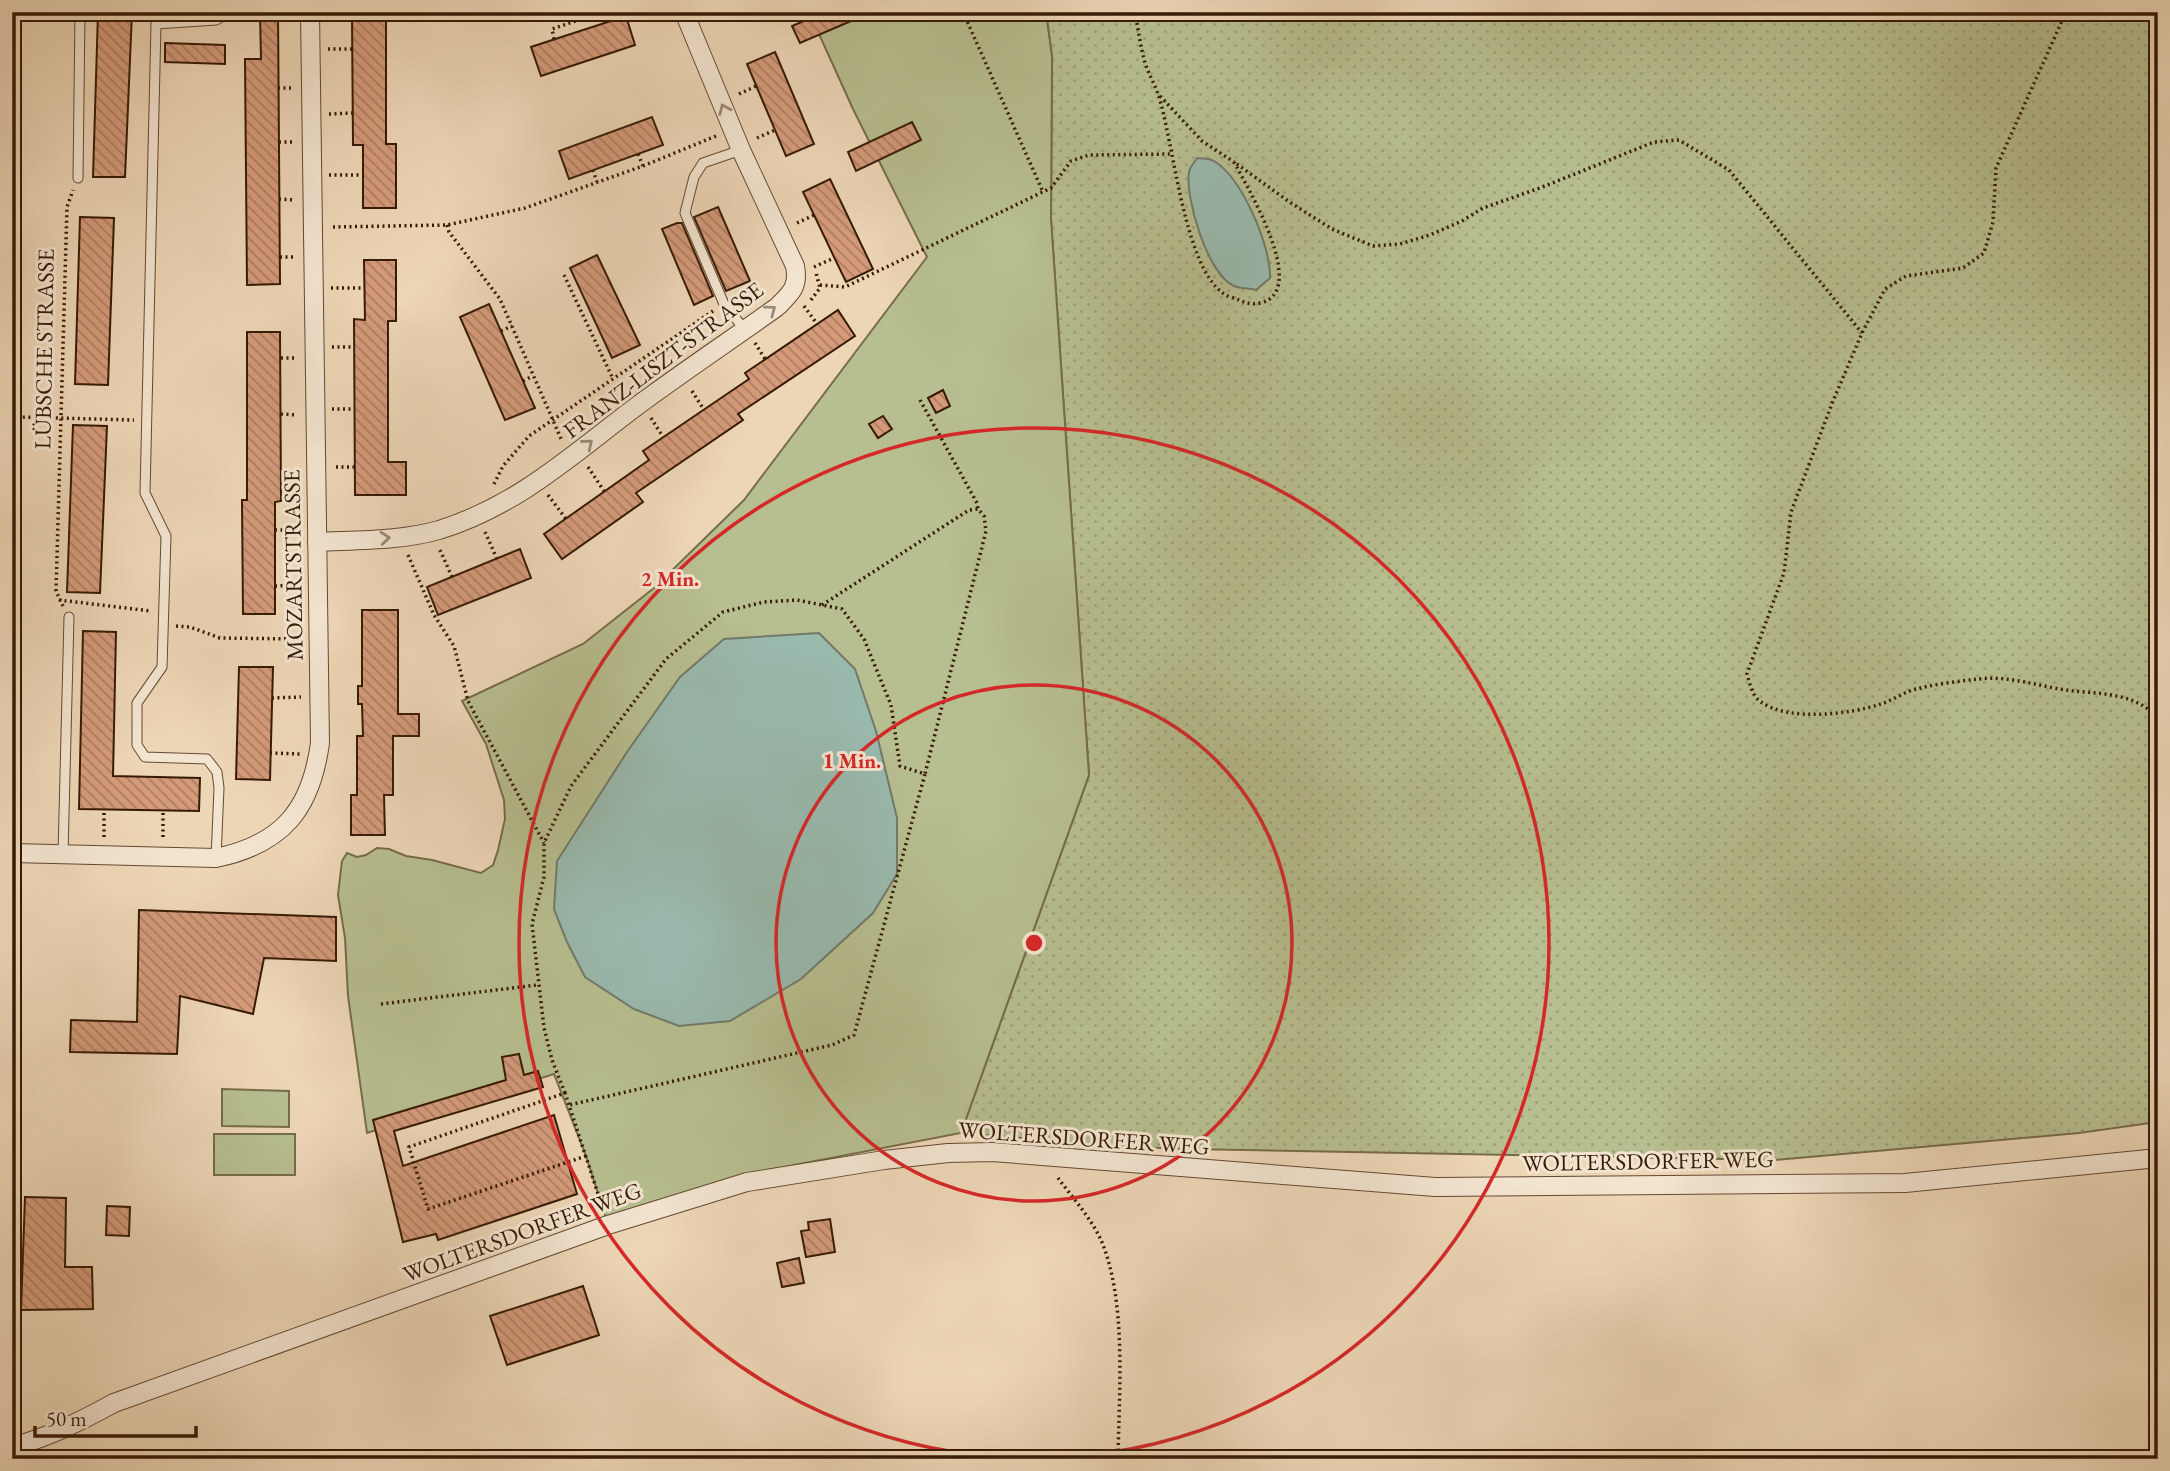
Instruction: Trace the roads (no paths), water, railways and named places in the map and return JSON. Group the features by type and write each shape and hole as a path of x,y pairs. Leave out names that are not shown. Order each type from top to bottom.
{"street":[{"name":"MOZARTSTRASSE","path":"12,853 216,858 259,845 278,833 294,816 308,794 316,770 320,743 310,12"},
{"name":"FRANZ-LISZT-STRASSE","path":"317,542 413,535 458,523 482,520 519,494 578,462 640,403 749,336 794,288 797,279 795,266 741,150 684,12"},
{"name":"WOLTERSDORFER WEG","path":"12,1447 38,1440 73,1425 114,1403 608,1225 747,1182 884,1160 948,1153 992,1152 1436,1187 1905,1183 2158,1158"}],"lane":[{"path":"78,178 80,12"},
{"path":"216,858 219,788 217,772 207,759 145,757 137,745 137,703 162,667 164,612 166,536 145,493 156,24 216,20 230,12"},
{"path":"741,150 704,163 694,177 685,213 724,304 749,336"},
{"path":"63,854 69,617"}]}
